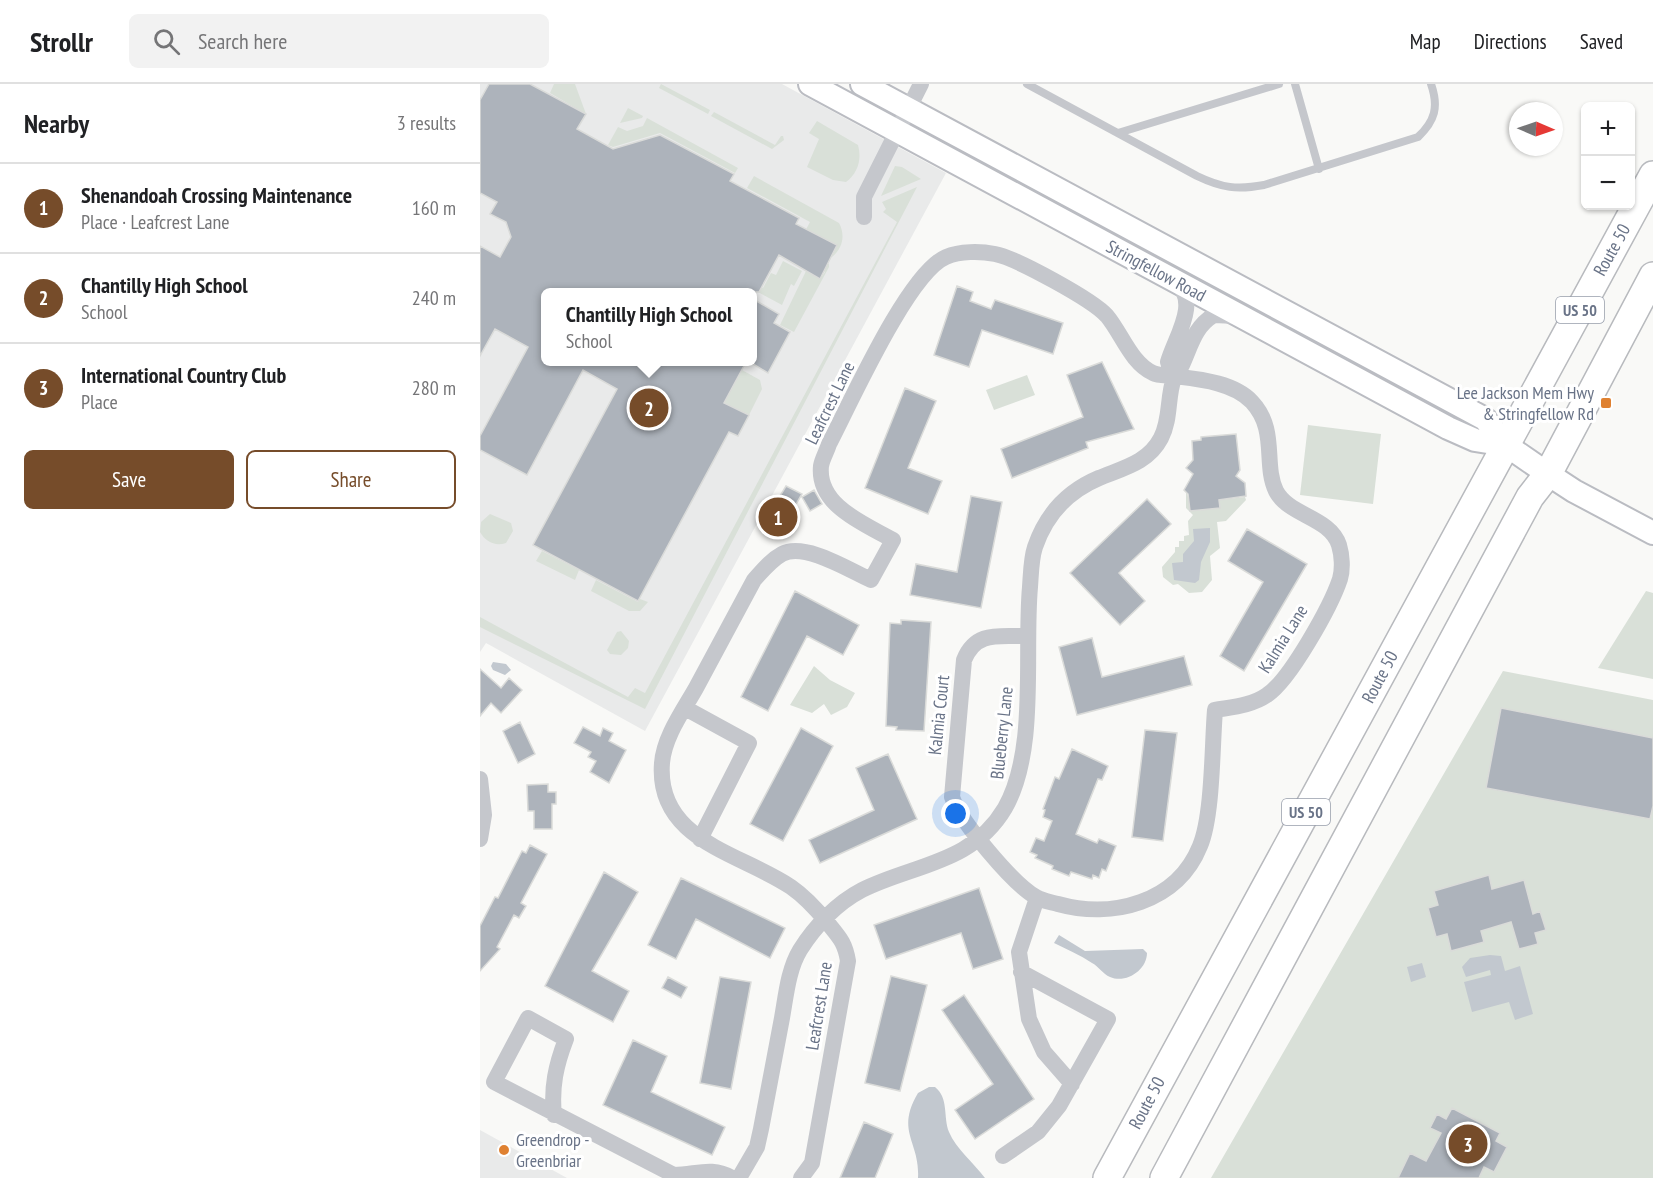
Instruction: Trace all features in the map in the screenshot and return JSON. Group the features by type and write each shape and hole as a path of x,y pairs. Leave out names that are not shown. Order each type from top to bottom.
{"highway":[{"name":"Route 50","path":"1107,1178 1653,175"},
{"name":"US 50","path":"1164,1178 1530,497 1548,474 1653,276"}],"main road":[{"name":"Stringfellow Road","path":"810,84 1448,428 1475,440 1506,445"},
{"name":"Stringfellow Road","path":"862,84 1485,419 1506,445 1548,474 1574,491 1653,533"}],"street":[{"path":"864,217 864,197 921,84"},
{"name":"Leafcrest Lane","path":"801,1178 812,1163 848,961 845,944 825,920 791,887 700,839 679,821 663,786 662,762 669,737 754,580 769,563 784,553 804,550 871,580 893,540 848,515 832,501 823,482 821,466 829,444 898,315 926,272 946,257 972,252 997,254 1064,285 1106,315 1140,364 1154,374 1174,376"},
{"name":"Blueberry Lane","path":"739,1178 756,1147 761,1129 789,977 799,952 825,920 862,890 958,855 978,840 1003,811 1017,786 1023,754 1034,549 1050,514 1074,491 1129,467 1151,453 1162,436 1168,417 1174,376 1168,362 1187,305 1186,293 1173,280"},
{"name":"Blueberry Lane","path":"1174,376 1179,371 1189,345 1202,324 1218,314 1246,319"},
{"name":"Kalmia Lane","path":"1037,898 1087,910 1131,907 1159,894 1188,866 1200,845 1207,815 1215,710 1249,704 1268,695 1278,686 1301,653 1339,580 1341,555 1333,534 1287,503 1276,491 1268,438 1264,424 1251,401 1226,387 1174,376"},
{"name":"Kalmia Court","path":"978,840 957,813 952,797 963,660 974,643 983,638 1028,636"},
{"path":"685,708 749,743 700,839"},
{"path":"480,779 484,815 480,839"},
{"path":"978,840 1037,898 1019,952 1029,1019 1044,1052 1072,1084"},
{"path":"1003,1156 1038,1132 1059,1106 1108,1019 1021,972"},
{"path":"554,1115 552,1088 557,1060 566,1039 528,1018 494,1083 554,1115 674,1175 687,1175 704,1170 721,1172 732,1178"}],"lane":[{"path":"1027,84 1222,188 1240,190 1319,169 1418,137 1430,124 1436,110 1431,84"},
{"path":"1118,133 1280,84"},
{"path":"1295,84 1319,169"}],"shaded area":[{"path":"480,84 782,84 946,173 645,731 486,643 480,652"},
{"path":"554,84 575,84 586,114 550,93"},
{"path":"661,84 710,110 708,114 659,88"},
{"path":"628,108 643,116 642,118 620,123"},
{"path":"714,112 775,145 781,136 784,140 772,149 711,116"},
{"path":"647,118 738,168 735,173 660,133 613,147 608,145 618,127 627,131 643,126"},
{"path":"817,121 858,145 860,155 858,165 854,174 846,182 833,180 807,167 819,139 809,133"},
{"path":"895,166 902,167 921,179 881,196"},
{"path":"754,176 839,223 842,237 840,246 832,257 823,253 824,250 833,254 837,245 809,231 802,237 810,222 747,188"},
{"path":"917,187 645,709 480,627 480,617 628,697 635,688 645,693 897,222 883,212 886,209 882,202"},
{"path":"813,255 829,264 829,267 794,332 780,325 806,271 820,279 825,272 809,262"},
{"path":"783,261 802,271 794,286 791,284 782,305 757,292 758,286 763,288 771,273 776,275"},
{"path":"742,370 760,380 762,389 749,415 723,405"},
{"path":"1027,375 1035,395 994,410 986,390"},
{"path":"1308,425 1381,434 1373,504 1300,495"},
{"path":"1186,491 1193,511 1219,508 1219,500 1245,497 1246,500 1226,521 1217,522 1220,548 1210,556 1212,580 1202,592 1189,593 1178,584 1173,585 1163,577 1162,567 1175,552 1175,547 1179,547 1179,541 1184,541 1184,536 1189,535 1188,521 1193,515 1186,508"},
{"path":"490,514 511,523 513,531 506,543 491,542 480,532 481,522"},
{"path":"1210,528 1210,542 1201,562 1199,580 1195,583 1174,580 1172,563 1183,562 1183,554 1194,541 1193,529"},
{"path":"542,551 579,570 575,580 536,561"},
{"path":"596,580 638,602 640,599 648,602 640,611 629,611 591,591"},
{"path":"1646,591 1653,593 1653,679 1598,668"},
{"path":"621,631 629,641 628,648 621,655 610,654 607,650 617,632"},
{"path":"493,662 506,664 511,670 505,675 493,670 491,666"},
{"path":"814,666 830,680 855,693 847,707 831,715 824,704 812,713 790,705"},
{"path":"1503,671 1653,700 1653,1178 1211,1178"},
{"path":"1059,935 1085,951 1143,949 1147,953 1146,959 1140,970 1134,974 1123,979 1116,979 1105,974 1094,964 1054,943"},
{"path":"1501,956 1505,971 1520,966 1533,1014 1515,1020 1509,1002 1472,1012 1464,982 1491,975 1490,970 1466,977 1462,967 1470,958"},
{"path":"1422,963 1426,977 1411,982 1407,967"},
{"path":"929,1087 935,1087 942,1097 947,1126 952,1138 985,1178 918,1178 918,1165 908,1127 909,1118 911,1106 918,1093"},
{"path":"480,1130 567,1178 480,1178"}],"building":[{"path":"489,84 530,84 586,114 577,129 613,149 660,135 734,174 730,181 799,218 796,224 837,245 820,279 779,255 759,292 757,288 541,288 541,366 744,366 724,403 749,415 738,436 729,432 638,601 533,545 617,389 583,370 527,475 480,450 480,436 528,347 495,329 480,356 480,246 500,257 511,237 506,222 490,214 497,202 480,193 480,100"},
{"path":"957,286 973,292 970,301 991,309 995,300 1063,323 1053,354 982,330 969,367 934,355"},
{"path":"757,301 779,314 774,323 790,332 768,373 756,366"},
{"path":"1102,362 1134,429 1086,442 1088,448 1012,478 1001,449 1083,417 1067,375"},
{"path":"905,388 936,401 908,468 942,481 928,514 865,488"},
{"path":"1236,434 1240,470 1236,476 1245,483 1246,496 1219,500 1220,508 1190,511 1188,494 1184,490 1193,474 1186,468 1193,460 1192,441 1201,440 1201,437"},
{"path":"786,486 802,494 778,535 762,526"},
{"path":"814,490 822,504 810,511 802,497"},
{"path":"971,496 1002,502 981,608 910,595 916,564 957,572"},
{"path":"1147,499 1171,524 1119,573 1145,601 1120,625 1070,573"},
{"path":"1247,529 1307,564 1244,671 1220,656 1263,582 1228,561"},
{"path":"795,591 859,625 843,655 807,636 768,711 741,697"},
{"path":"901,620 931,622 924,731 896,730 897,727 886,726 890,623 901,624"},
{"path":"1092,638 1102,677 1184,656 1192,685 1077,715 1059,647"},
{"path":"480,669 501,688 509,678 522,690 501,713 491,703 480,716"},
{"path":"1501,708 1653,738 1653,806 1650,819 1486,788"},
{"path":"520,722 535,754 518,763 503,731"},
{"path":"583,727 600,736 603,728 613,733 609,741 626,750 609,783 590,772 596,761 588,757 591,752 574,743"},
{"path":"801,728 833,746 783,841 750,824"},
{"path":"1145,730 1177,733 1163,841 1132,837"},
{"path":"1072,749 1108,766 1102,780 1098,779 1076,834 1097,843 1099,839 1116,846 1106,871 1102,869 1099,878 1093,875 1092,879 1071,872 1069,876 1052,869 1053,866 1035,858 1037,855 1030,852 1036,838 1044,841 1052,821 1043,817 1045,810 1043,809 1055,777 1059,779"},
{"path":"888,754 917,819 820,863 809,840 874,810 856,768"},
{"path":"548,784 548,792 556,792 556,804 552,804 552,829 534,829 534,811 528,811 527,785"},
{"path":"530,845 547,854 521,903 526,906 519,918 514,915 497,947 500,949 480,971 480,926 495,897 498,898 522,851 526,853"},
{"path":"604,872 638,892 592,971 629,991 613,1022 545,986"},
{"path":"1489,875 1492,889 1524,880 1533,914 1540,911 1546,930 1535,933 1538,944 1519,949 1511,922 1481,931 1484,942 1451,951 1447,934 1436,937 1428,908 1438,905 1434,891"},
{"path":"681,878 785,928 770,958 696,919 676,959 648,945"},
{"path":"979,888 1003,959 973,969 961,933 886,959 874,925"},
{"path":"891,976 927,985 900,1091 865,1083"},
{"path":"668,977 687,987 681,998 662,988"},
{"path":"720,977 751,982 731,1089 700,1083"},
{"path":"964,995 1034,1099 975,1139 955,1110 993,1084 942,1010"},
{"path":"633,1040 667,1056 651,1092 725,1127 712,1155 603,1105"},
{"path":"1452,1108 1500,1133 1496,1141 1507,1147 1494,1172 1484,1167 1479,1178 1398,1178 1410,1153 1426,1161 1441,1133 1430,1128 1437,1114 1446,1119"},
{"path":"864,1122 893,1134 875,1178 840,1178"}],"place":[{"name":"Lee Jackson Mem Hwy & Stringfellow Rd","path":"1606,403"},
{"name":"Chantilly High School","path":"649,408"},
{"name":"Shenandoah Crossing Maintenance","path":"778,517"},
{"name":"International Country Club","path":"1468,1144"},
{"name":"Greendrop - Greenbriar","path":"504,1150"}]}
